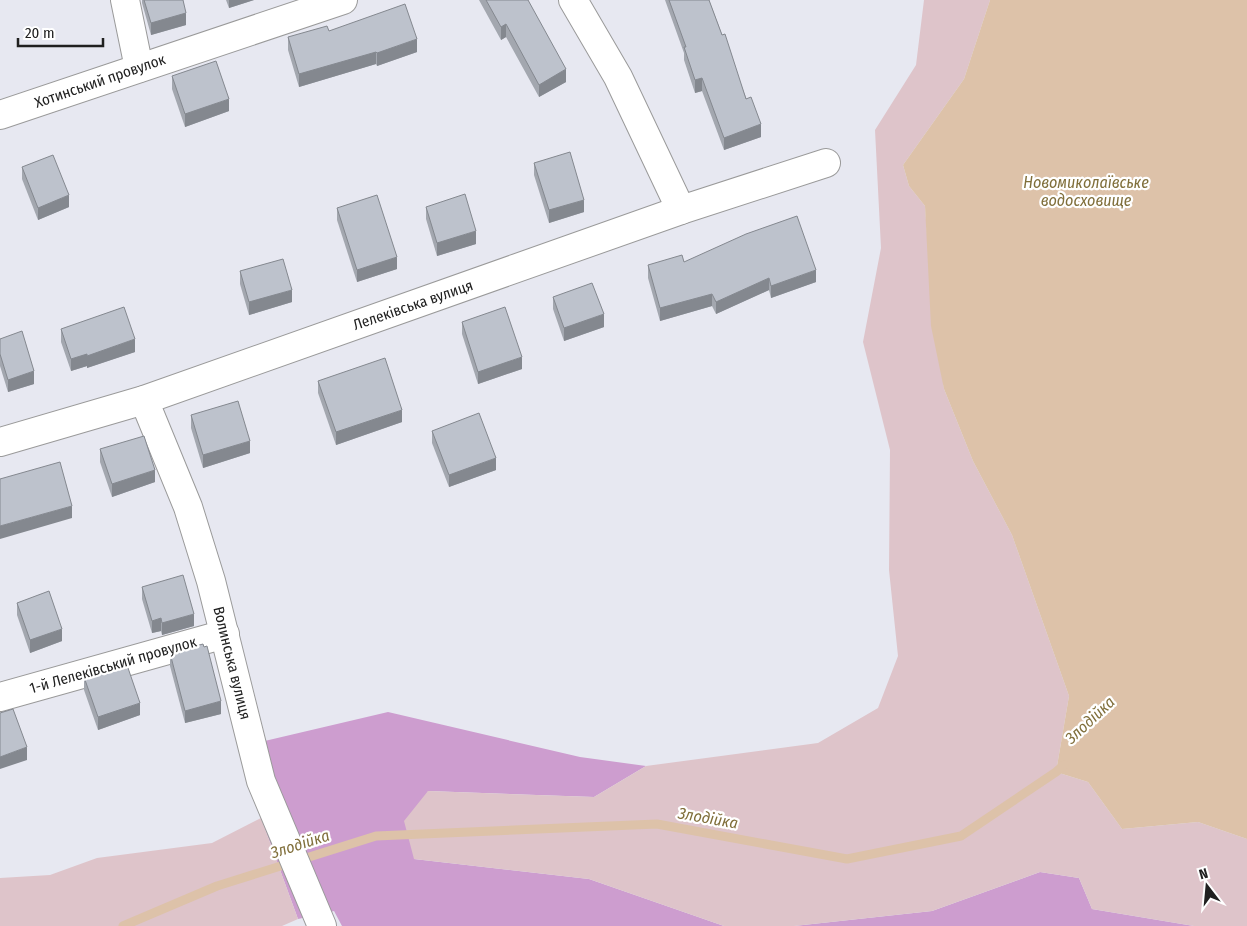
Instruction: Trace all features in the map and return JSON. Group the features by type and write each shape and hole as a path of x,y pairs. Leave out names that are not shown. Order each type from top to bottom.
{"street":[{"path":"125,0 139,68"},
{"name":"Хотинський провулок","path":"0,114 343,0"},
{"path":"573,0 618,77 682,210"},
{"name":"Лелеківська вулиця","path":"0,442 144,400 682,210 826,162"},
{"name":"Волинська вулиця","path":"144,400 188,507 211,581 261,782 322,926"},
{"name":"1-й Лелеківський провулок","path":"0,697 225,634"}],"shaded area":[{"path":"924,0 990,0 964,79 903,165 909,186 925,206 944,389 973,461 1012,535 1069,696 1056,772 1088,782 1122,829 1198,822 1247,839 1247,926 1194,926 1092,909 1079,878 1040,872 932,911 794,926 724,926 589,879 414,859 404,821 428,791 594,797 646,766 818,743 878,708 898,656 889,570 890,450 863,342 881,248 875,130 916,65"},
{"path":"388,712 580,757 646,766 594,797 428,791 414,859 589,879 724,926 342,926 334,911 298,919 261,818 239,747"},
{"path":"261,818 298,919 282,926 0,926 0,878 50,875 97,858 212,843"},
{"path":"1040,872 1079,878 1092,909 1194,926 794,926 932,911"}],"water":[{"name":"Новомиколаївське водосховище","path":"990,0 1247,0 1247,839 1198,822 1122,829 1088,782 1056,772 1069,696 1012,535 973,461 944,389 931,326 925,206 909,186 903,165 964,79"}],"building":[{"path":"144,0 183,0 186,13 151,23"},
{"path":"486,0 528,0 566,69 539,85 506,24 501,27"},
{"path":"669,0 709,0 722,35 725,34 746,99 751,97 761,124 724,138 702,78 695,80 684,47 686,47"},
{"path":"405,4 417,39 377,53 299,74 288,37 327,26 329,31"},
{"path":"216,61 229,99 185,114 172,76"},
{"path":"570,152 584,200 549,210 534,163"},
{"path":"53,155 69,195 38,208 22,167"},
{"path":"465,194 476,231 437,243 426,207"},
{"path":"377,195 397,257 357,270 337,208"},
{"path":"797,216 816,270 771,286 769,278 716,302 712,294 660,308 648,265 682,255 684,262 746,234"},
{"path":"283,259 292,290 249,302 240,271"},
{"path":"592,283 604,314 564,328 553,297"},
{"path":"124,307 135,339 87,356 87,354 71,359 61,329"},
{"path":"505,307 522,357 478,372 462,322"},
{"path":"22,331 34,371 8,380 0,354 0,339"},
{"path":"385,358 402,410 336,432 318,381"},
{"path":"238,401 250,441 203,455 191,415"},
{"path":"479,413 496,458 449,475 432,431"},
{"path":"144,436 155,470 112,484 100,449"},
{"path":"60,462 72,506 0,526 0,479"},
{"path":"183,575 194,614 162,623 161,618 152,621 142,587"},
{"path":"49,591 62,629 30,640 17,603"},
{"path":"203,644 204,647 207,646 221,701 185,711 170,653"},
{"path":"127,665 140,703 98,717 84,677"},
{"path":"13,709 27,747 0,757 0,713"}],"waterway":[{"name":"Злодійка","path":"123,926 217,886 376,836 657,824 847,859 961,836 1064,765"}]}
